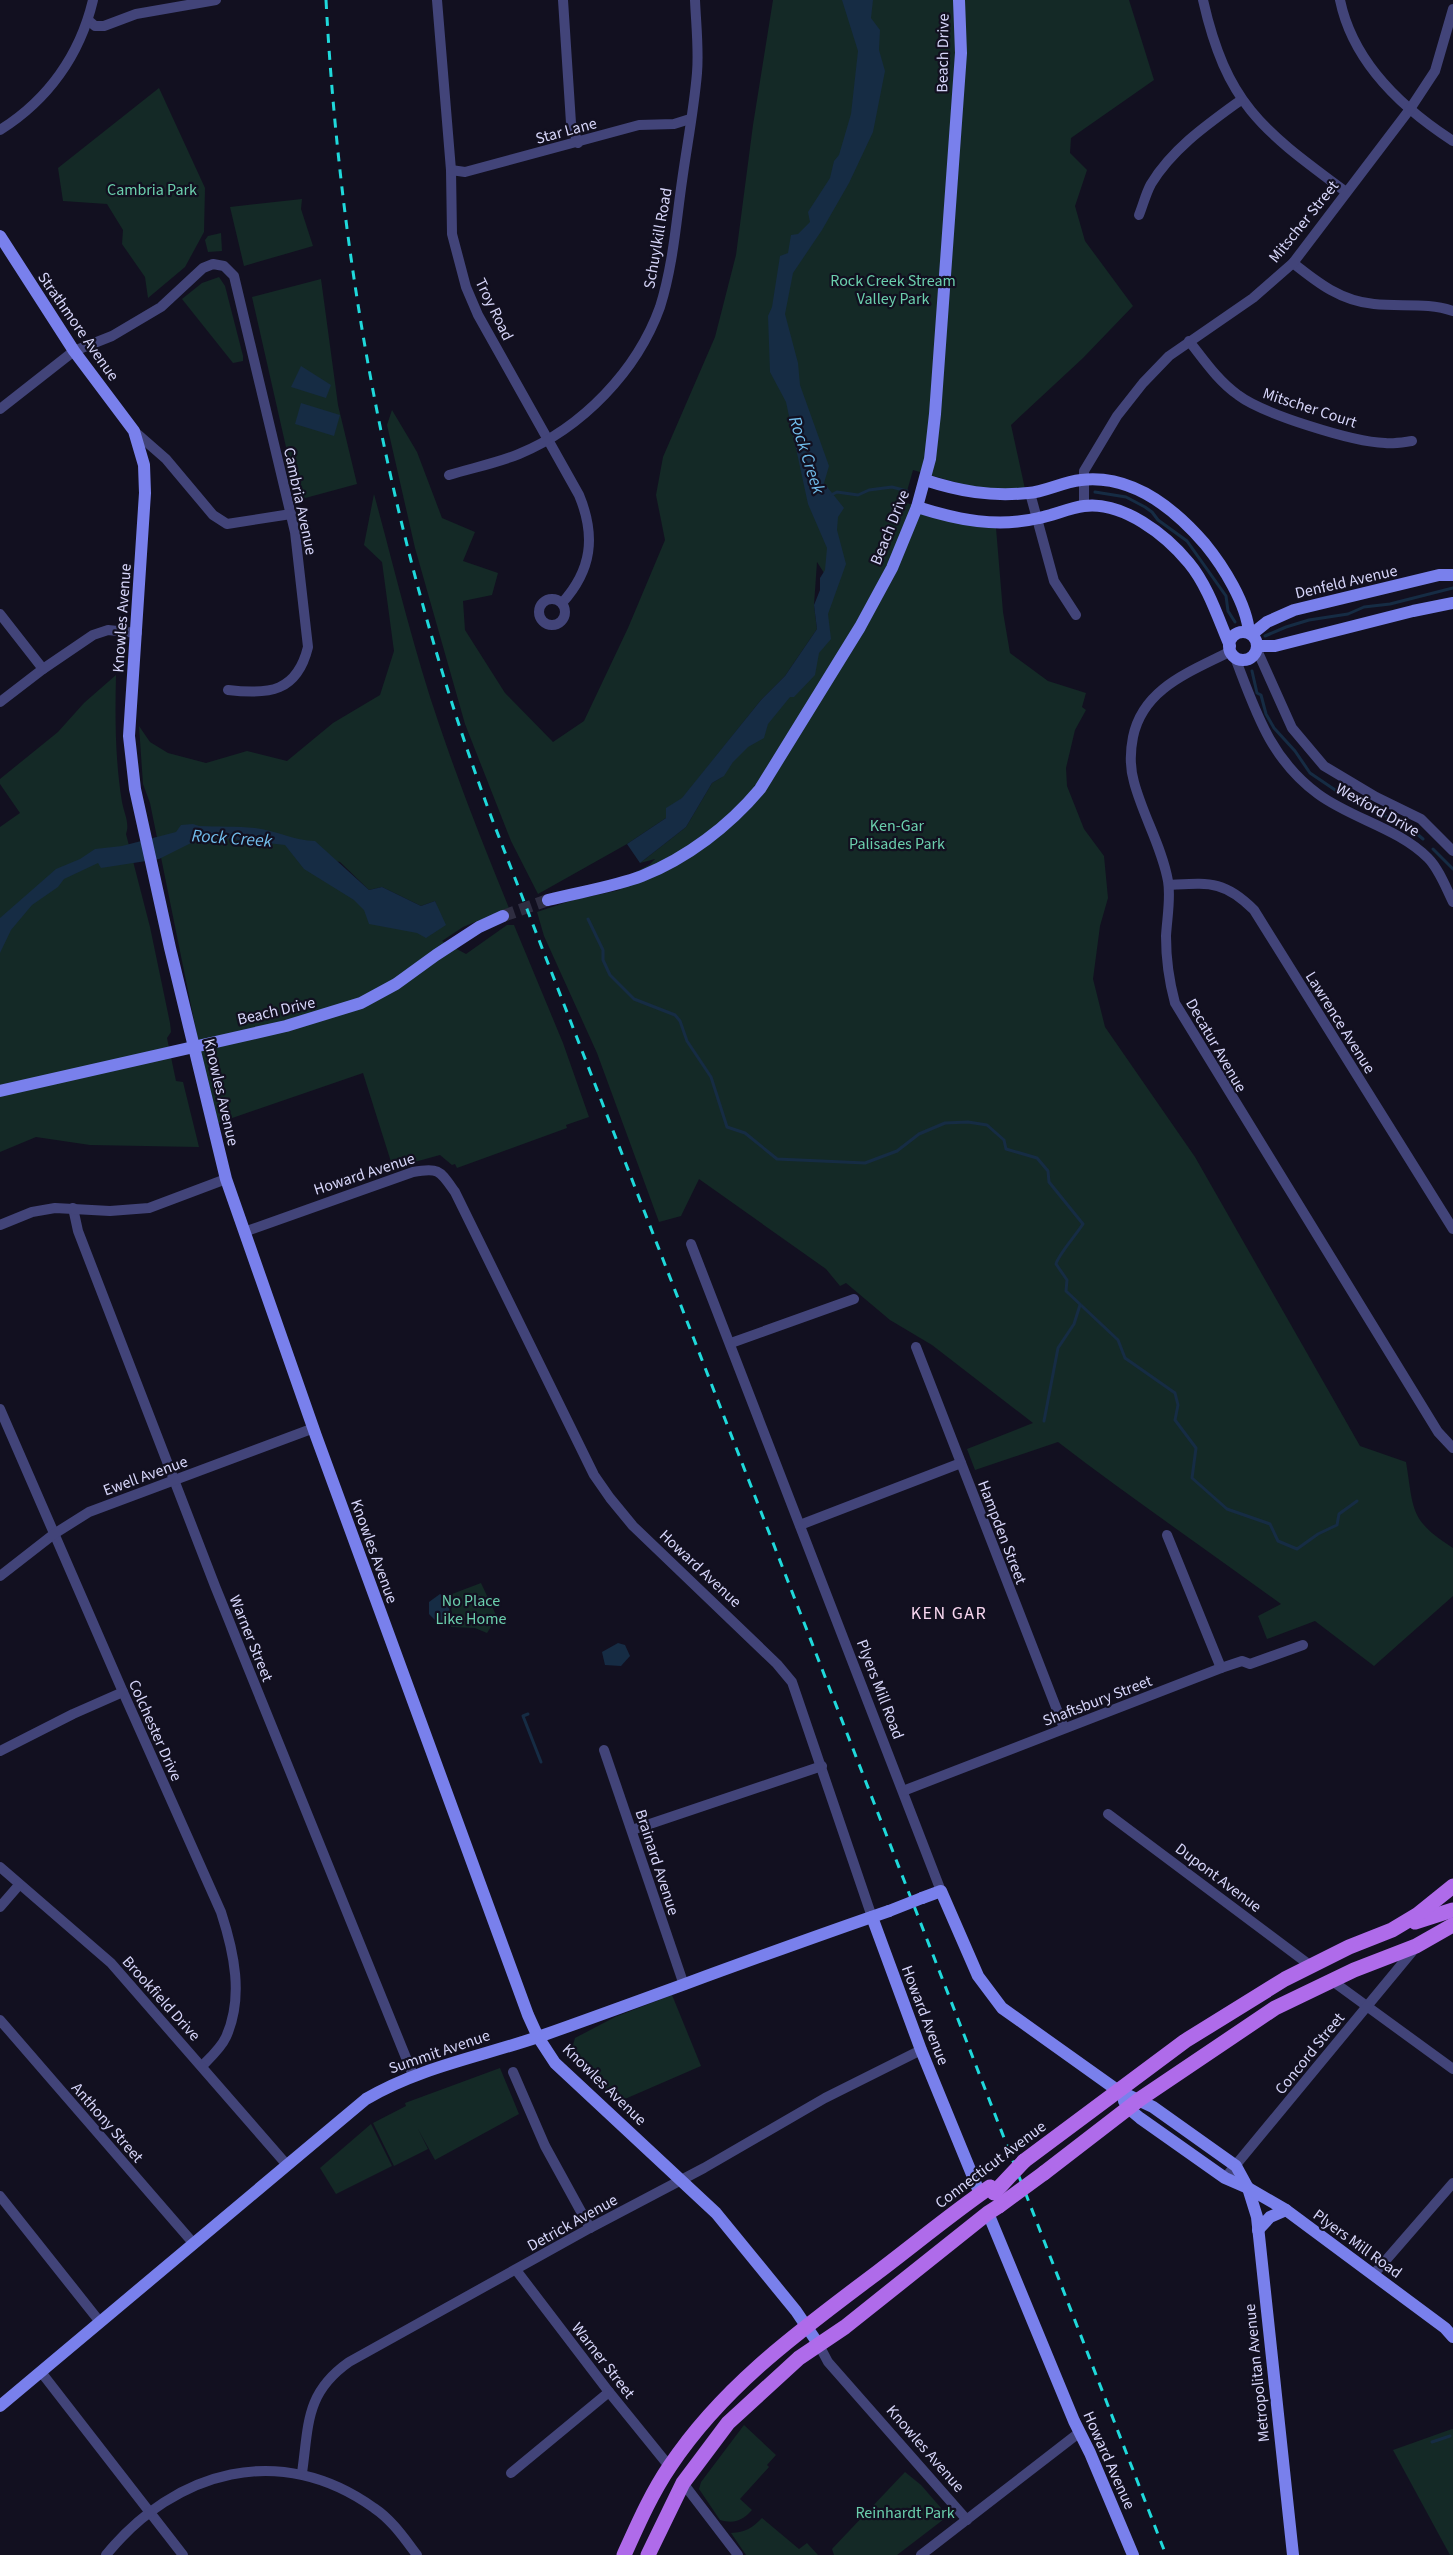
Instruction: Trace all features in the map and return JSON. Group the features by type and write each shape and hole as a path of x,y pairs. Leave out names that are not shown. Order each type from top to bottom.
{"main road":[{"name":"Connecticut Avenue","path":"990,2199 1030,2157 1185,2041 1311,1966 1349,1947 1392,1930 1417,1915 1453,1886"},
{"path":"1392,1930 1453,1910"},
{"name":"Connecticut Avenue","path":"624,2555 646,2505 669,2466 714,2409 740,2380 806,2326 990,2199 1044,2173 1134,2103 1275,2008 1331,1980 1416,1946 1453,1925"},
{"path":"1416,1946 1453,1938"},
{"path":"648,2555 683,2483 728,2423 799,2358 946,2246 975,2211 990,2199"}],"street":[{"path":"0,130 23,116 49,90 81,39 93,0"},
{"path":"88,21 95,26 104,26 136,14 216,0"},
{"name":"Troy Road","path":"438,0 451,170 452,234 465,287 478,315 579,495 586,513 589,554 584,572 575,589 562,603"},
{"path":"563,0 571,123 578,143"},
{"name":"Schuylkill Road","path":"449,475 518,454 548,439 585,412 612,387 628,367 659,307 671,261 697,72 695,0"},
{"name":"Beach Drive","path":"548,900 641,876 670,863 712,835 747,804 763,784 860,627 892,568 917,507 930,459 961,53 958,0"},
{"path":"1203,0 1222,65 1241,100 1258,122 1282,145 1346,192"},
{"path":"1340,0 1342,11 1360,51 1387,88 1420,120 1453,141"},
{"name":"Mitscher Street","path":"1084,506 1084,471 1117,416 1143,383 1169,356 1253,298 1293,263 1410,110 1435,71 1453,9"},
{"path":"1139,215 1150,185 1170,159 1200,130 1241,100"},
{"name":"Star Lane","path":"451,170 465,172 639,125 674,124 690,119"},
{"name":"Strathmore Avenue","path":"0,236 74,351 134,431"},
{"path":"1293,263 1325,288 1350,300 1453,311"},
{"name":"Cambria Avenue","path":"74,351 112,336 143,319 161,307 202,268 213,264 224,266 234,276 291,513 308,647 298,672 273,691 256,693 228,690"},
{"name":"Mitscher Court","path":"1189,341 1226,386 1239,397 1267,412 1351,436 1385,443 1412,441"},
{"path":"0,409 74,351"},
{"path":"134,431 166,459 213,515 226,524 291,513"},
{"name":"Knowles Avenue","path":"134,431 144,465 145,493 129,736 135,789 226,1179 476,1879 538,2037 555,2063 716,2212 796,2311 828,2362 967,2520"},
{"name":"Wexford Drive","path":"924,480 978,494 1030,493 1083,479 1125,484 1149,494 1187,523 1214,554 1228,575 1292,728 1324,766 1376,797 1421,819 1453,851"},
{"path":"1030,493 1054,581 1076,615"},
{"name":"Wexford Drive","path":"917,507 951,518 989,523 1037,519 1084,506 1099,506 1124,513 1155,531 1190,564 1211,600 1263,731 1291,769 1316,793 1347,813 1405,839 1430,859 1453,902"},
{"name":"Denfeld Avenue","path":"1254,641 1267,622 1294,610 1439,575 1453,575"},
{"path":"1254,641 1249,658 1238,658 1231,651 1231,640 1238,633 1254,641 1275,646 1453,603"},
{"path":"0,614 43,669"},
{"path":"0,702 43,669 100,632 108,630 137,633"},
{"name":"Decatur Avenue","path":"1231,651 1182,675 1161,689 1146,705 1135,726 1131,750 1133,781 1165,867 1169,885 1166,938 1168,977 1174,1004 1438,1432 1453,1448"},
{"name":"Lawrence Avenue","path":"1169,885 1223,886 1241,897 1254,910 1453,1229"},
{"name":"Beach Drive","path":"0,1091 286,1026 361,1003 396,984 479,927 503,916"},
{"name":"Howard Avenue","path":"244,1232 413,1172 432,1168 440,1172 455,1192 594,1475 633,1526 777,1664 792,1682 872,1917 921,2050 990,2199 1080,2432 1133,2555"},
{"path":"0,1225 32,1212 73,1208 110,1211 149,1208 226,1179"},
{"name":"Warner Street","path":"73,1208 78,1231 215,1586 413,2075"},
{"name":"Plyers Mill Road","path":"691,1244 941,1891 986,1989 1002,2008 1117,2090 1225,2178 1248,2188 1286,2210 1450,2332"},
{"path":"731,1343 854,1299"},
{"name":"Hampden Street","path":"916,1347 1064,1728"},
{"name":"Colchester Drive","path":"0,1408 221,1912 233,1949 236,1980 233,2010 226,2037 216,2053 202,2066"},
{"name":"Ewell Avenue","path":"0,1576 54,1534 89,1512 314,1428"},
{"path":"800,1525 961,1463"},
{"path":"1167,1535 1221,1668"},
{"name":"Shaftsbury Street","path":"903,1791 1221,1668 1242,1661 1250,1664 1303,1645"},
{"path":"0,1751 123,1692"},
{"name":"Brainard Avenue","path":"604,1750 684,1985"},
{"path":"632,1830 822,1767"},
{"name":"Dupont Avenue","path":"1108,1814 1311,1966"},
{"name":"Brookfield Drive","path":"0,1867 111,1963 287,2165"},
{"path":"0,1907 19,1885"},
{"name":"Summit Avenue","path":"0,2406 366,2099 413,2075 538,2037 941,1891"},
{"name":"Concord Street","path":"1225,2178 1416,1946"},
{"path":"1331,1980 1453,2069"},
{"name":"Anthony Street","path":"0,2020 194,2244"},
{"name":"Detrick Avenue","path":"302,2473 312,2405 322,2386 334,2372 431,2315 682,2179 825,2098 921,2050"},
{"path":"513,2072 545,2146 590,2228"},
{"name":"Plyers Mill Road","path":"1134,2103 1236,2166 1248,2188"},
{"path":"1373,2275 1453,2183"},
{"name":"Metropolitan Avenue","path":"1248,2188 1256,2211 1293,2555"},
{"path":"0,2196 100,2322"},
{"path":"1258,2230 1270,2217 1286,2210"},
{"name":"Warner Street","path":"516,2270 669,2466"},
{"path":"41,2372 183,2555"},
{"path":"511,2474 609,2391"},
{"path":"921,2555 1080,2432"},
{"path":"106,2555 150,2512 194,2486 224,2475 259,2469 302,2473 350,2492 375,2508 394,2525 417,2555"},
{"path":"683,2483 738,2555"}],"green space":[{"path":"773,0 1129,0 1154,80 1071,138 1070,153 1087,170 1075,206 1085,241 1133,306 1083,358 1011,425 1025,489 982,490 913,470 904,502 996,528 1003,612 1010,653 1048,681 1086,693 1082,707 1086,710 1075,730 1066,768 1067,786 1084,829 1104,856 1108,898 1100,926 1093,979 1105,1027 1195,1157 1360,1446 1406,1462 1416,1512 1428,1530 1453,1548 1453,1596 1374,1666 1315,1621 1267,1639 1258,1616 1281,1604 1058,1442 975,1470 967,1449 1033,1423 932,1345 890,1320 846,1283 840,1286 826,1269 699,1179 681,1216 659,1222 597,1053 544,936 537,912 573,900 620,890 618,881 649,865 655,859 640,863 686,827 712,783 722,777 819,636 835,590 817,562 814,605 817,629 785,676 761,700 682,799 667,808 666,818 627,844 538,894 511,841 465,724 415,548 387,425 392,410 417,452 442,518 475,532 463,561 498,573 492,595 463,601 465,630 505,693 553,742 584,721 628,628 665,540 656,495 663,457 715,337 736,255 753,125"},
{"name":"Cambria Park","path":"159,88 205,188 204,232 185,267 148,298 145,277 122,244 123,230 107,204 63,201 58,168"},
{"name":"Cambria Park","path":"302,199 301,209 313,246 244,266 230,207"},
{"path":"221,233 222,251 208,252 205,240 208,236"},
{"path":"219,277 225,286 243,361 233,363 182,299 202,283"},
{"path":"321,279 338,405 357,484 298,500 252,297"},
{"path":"374,494 430,695 481,839 509,908 463,927 442,941 466,954 507,925 514,925 563,1043 589,1117 566,1125 567,1128 457,1168 455,1164 452,1165 440,1155 411,1163 405,1161 392,1165 363,1073 215,1124 150,803 143,784 139,726 150,742 168,753 206,763 247,751 287,761 333,723 380,695 394,651 382,562 364,545","holes":["324,859 340,862 369,890 382,887 421,906 435,901 438,910 407,922"]},
{"path":"116,675 117,754 122,802 127,822 126,834 150,927 170,1023 171,1032 167,1038 176,1081 183,1082 199,1147 90,1145 36,1137 0,1152 0,827 20,813 0,784 0,779 58,732 84,703"},
{"name":"No Place Like Home","path":"481,1583 497,1617 487,1633 475,1628 451,1627 452,1594"},
{"path":"672,1995 701,2066 618,2102 570,2056 575,2038 615,2017"},
{"path":"500,2068 519,2114 435,2160 418,2129 428,2149 394,2166 373,2123 406,2106 405,2103"},
{"path":"371,2124 392,2166 336,2194 320,2168"},
{"path":"744,2425 776,2455 767,2465 769,2467 740,2499 752,2510 738,2521 720,2520 699,2489 701,2482"},
{"path":"1453,2429 1453,2555 1450,2555 1393,2450"},
{"name":"Reinhardt Park","path":"905,2472 921,2485 948,2516 897,2555 834,2555 832,2549"},
{"path":"762,2518 799,2549 807,2543 818,2555 746,2555 731,2533 748,2529"}],"water":[{"name":"Rock Creek","path":"842,0 873,0 871,18 880,30 879,50 885,71 873,132 849,183 822,230 793,273 785,314 798,363 800,385 829,466 824,483 844,508 838,517 837,530 846,564 828,614 831,639 819,653 815,675 794,697 790,697 768,724 764,738 748,747 733,762 724,776 712,783 686,827 640,863 627,844 666,818 666,808 682,798 761,700 785,676 817,629 814,605 820,590 820,578 825,570 827,548 808,504 786,402 770,372 768,316 772,307 780,256 788,253 791,235 798,234 810,222 808,212 830,178 851,114 858,51"},
{"path":"301,366 331,385 326,398 291,387"},
{"path":"301,403 340,415 334,436 295,424"},
{"name":"Rock Creek","path":"181,825 255,828 315,841 369,890 382,887 421,906 435,901 446,925 426,938 417,933 369,924 364,910 354,900 304,869 285,845 214,837 193,842 159,859 101,868 98,863 64,879 58,887 32,905 11,930 0,953 0,918 56,869 80,859 95,849 122,846 176,832"},
{"path":"440,1594 448,1599 450,1614 454,1616 453,1622 436,1621 429,1614 429,1602"},
{"path":"618,1643 625,1645 630,1656 621,1666 605,1665 602,1652"}],"waterway":[{"name":"Rock Creek","path":"831,495 837,492 858,495 869,490 892,487 907,491"},
{"path":"1095,492 1126,497 1145,507 1158,520 1187,541 1226,596 1228,611 1235,622"},
{"path":"1265,636 1309,620 1348,614 1364,607 1390,604 1453,588"},
{"path":"1252,671 1257,693 1261,695 1266,714 1274,728 1295,751 1310,773 1347,798 1409,827 1423,839"},
{"path":"1433,849 1453,869"},
{"path":"588,919 603,950 603,960 610,975 634,999 675,1015 680,1021 687,1041 711,1077 727,1127 745,1133 777,1159 865,1163 897,1151 919,1134 945,1123 968,1122 987,1125 1004,1140 1006,1149 1037,1158 1048,1171 1049,1182 1083,1224 1057,1260 1056,1264 1067,1280 1066,1291 1118,1340 1125,1358 1175,1393 1178,1405 1175,1420 1196,1448 1192,1478 1227,1509 1270,1524 1278,1541 1297,1549 1318,1534 1337,1525 1339,1514 1357,1501"},
{"path":"1044,1421 1058,1348 1074,1324 1080,1305"},
{"path":"528,1714 523,1716 541,1762"},
{"path":"1432,2442 1450,2436"}],"tunnel":[{"path":"503,916 548,900"}],"railway":[{"path":"326,0 333,105 344,209 359,312 400,518 457,720 492,819 1166,2555"}],"district":[{"name":"KEN GAR","path":"949,1613"}],"park label":[{"name":"Rock Creek Stream Valley Park","path":"893,289"},
{"name":"Ken-Gar Palisades Park","path":"897,834"}]}
